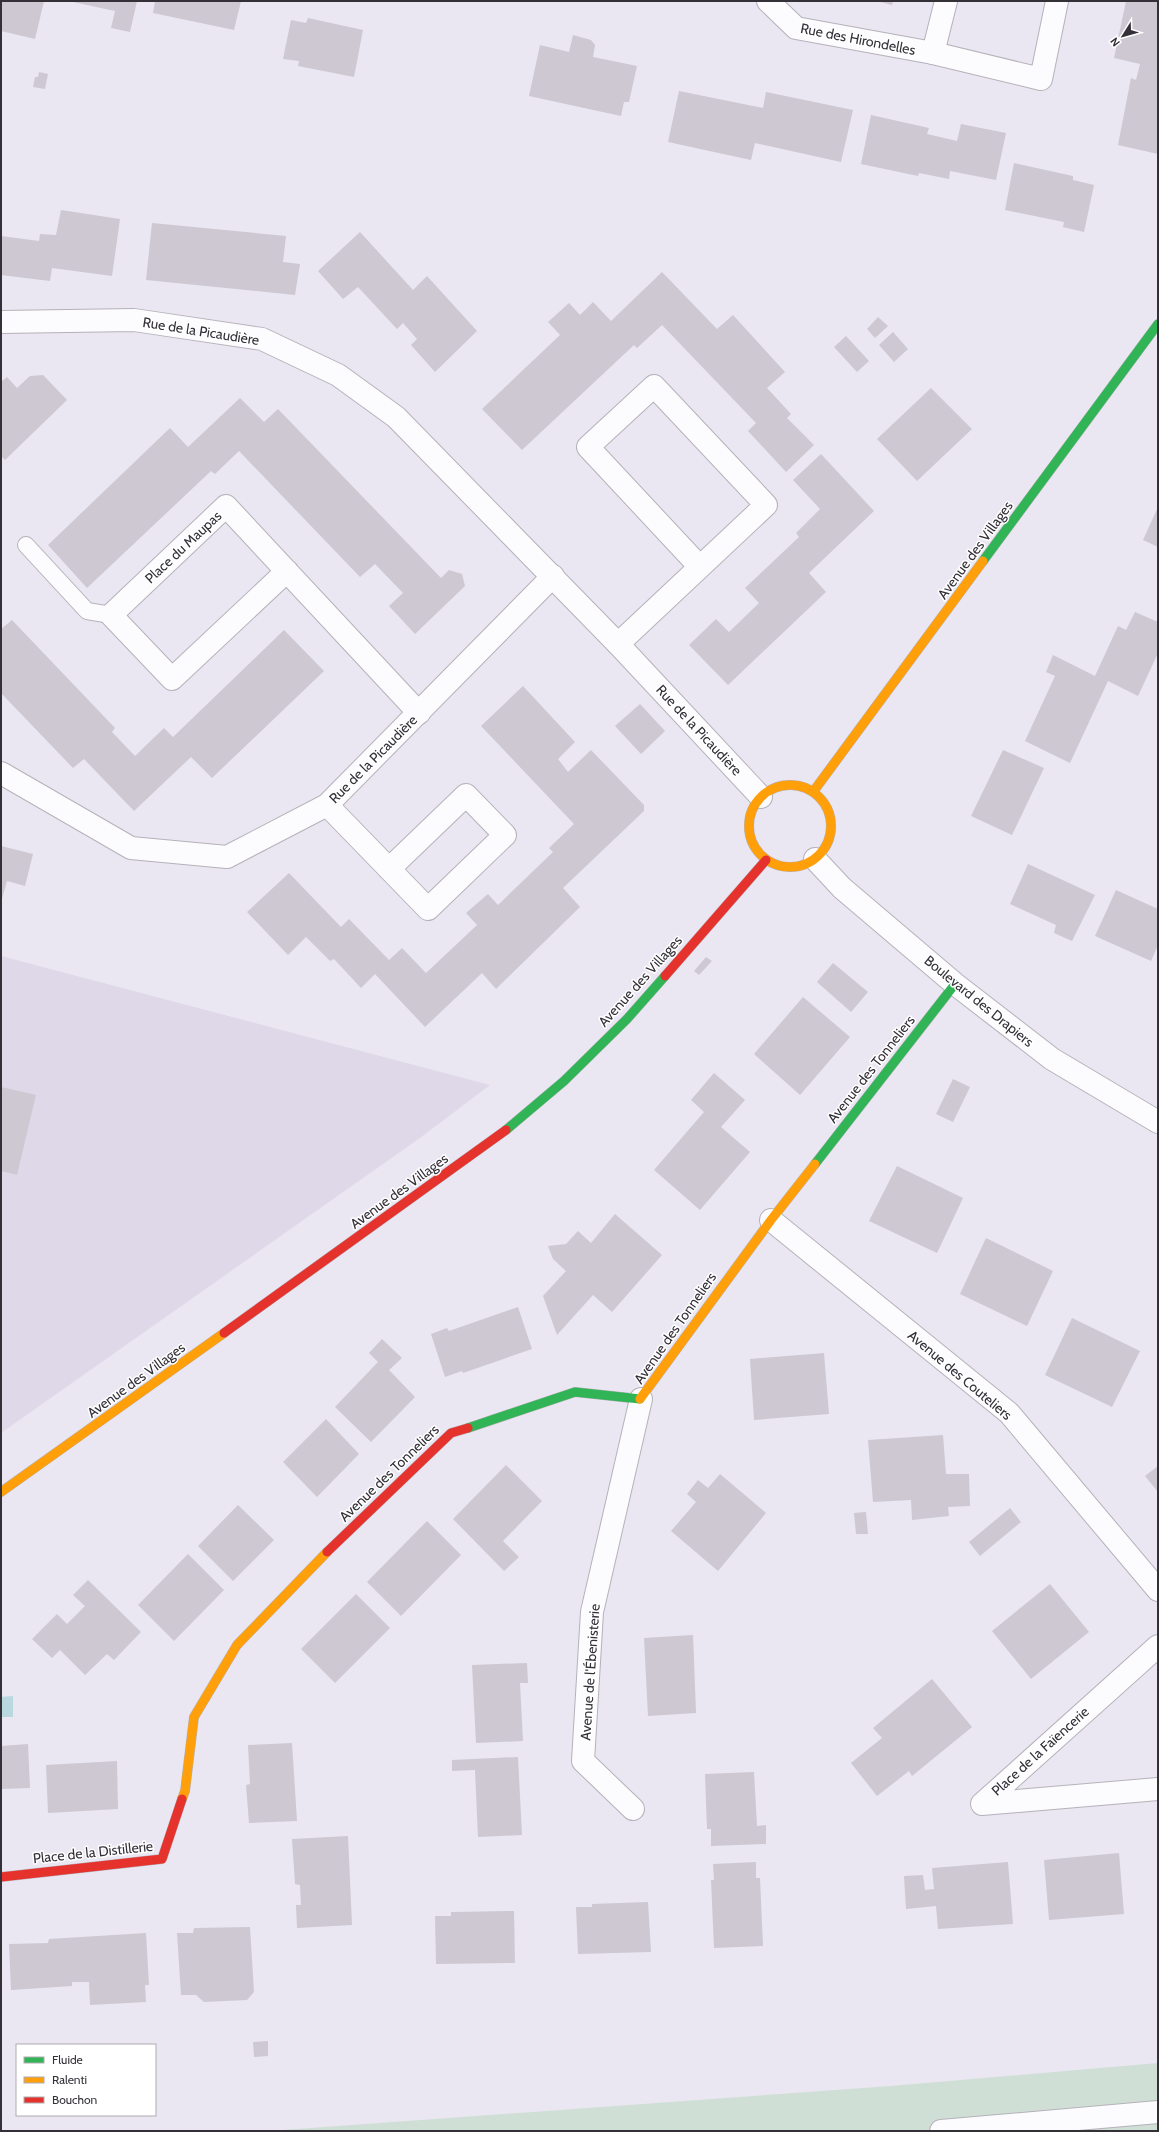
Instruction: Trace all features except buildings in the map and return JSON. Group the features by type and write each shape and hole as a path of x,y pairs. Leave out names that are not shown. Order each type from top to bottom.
{"street":[{"name":"Rue des Hirondelles","path":"768,1 796,28 934,53 1041,79 1056,1"},
{"name":"Rue des Hirondelles","path":"934,53 946,1"},
{"name":"Rue de la Picaudière","path":"1,322 134,320 262,339 338,375 396,417 553,576 761,797"},
{"name":"Avenue des Villages","path":"813,792 1158,324"},
{"path":"618,644 700,567 766,505 654,386 588,448 700,567"},
{"name":"Place du Maupas","path":"111,615 226,506 419,713"},
{"path":"111,615 172,679 287,571"},
{"name":"Rue de la Picaudière","path":"1,773 131,848 227,857 328,805 553,576"},
{"path":"794,785 807,788 813,792 827,808 831,821 830,835 825,848 815,859 804,865 791,867 778,865 766,860 754,845 749,826 751,813 761,797 767,792 780,786 794,785"},
{"path":"328,805 389,869 428,909 505,835 466,795 389,869"},
{"name":"Boulevard des Drapiers","path":"815,859 842,888 955,984 1052,1059 1158,1122"},
{"name":"Avenue des Villages","path":"1,1492 490,1143 564,1081 627,1019 766,860"},
{"name":"Avenue des Tonneliers","path":"171,1833 185,1791 194,1717 237,1645 335,1544 451,1433 575,1392 642,1399 771,1220 955,984"},
{"name":"Avenue des Couteliers","path":"771,1220 1009,1413 1158,1590"},
{"name":"Avenue de l'Ébenisterie","path":"633,1809 583,1761 592,1612 642,1399"},
{"name":"Place de la Faïencerie","path":"1158,1646 982,1804 1158,1789"},
{"name":"Place de la Distillerie","path":"1,1877 162,1859 171,1833"},
{"path":"941,2131 1158,2112"}],"lane":[{"path":"26,545 87,611 111,615"}],"shaded area":[{"path":"1,956 490,1085 420,1138 1,1433"},
{"path":"1158,2063 1158,2131 269,2131 891,2086"}],"water":[{"path":"13,1696 13,1717 1,1717 1,1697"}],"traffic: fast":[{"path":"983,561 1158,324"},
{"path":"506,1130 564,1081 627,1019 665,976"},
{"path":"815,1164 955,984"},
{"path":"468,1428 575,1392 640,1399"}],"traffic: slow":[{"path":"813,792 983,561"},
{"path":"790,785 806,788 819,797 828,810 831,826 828,842 819,855 806,864 790,867 774,864 761,855 752,842 749,826 752,810 761,797 774,788 790,785"},
{"path":"640,1399 771,1220 815,1164"},
{"path":"1,1492 224,1333"},
{"path":"182,1799 185,1791 194,1717 237,1645 327,1552"}],"traffic: jam":[{"path":"665,976 766,860"},
{"path":"224,1333 506,1130"},
{"path":"327,1552 451,1433 468,1428"},
{"path":"1,1877 162,1859 182,1799"}]}
